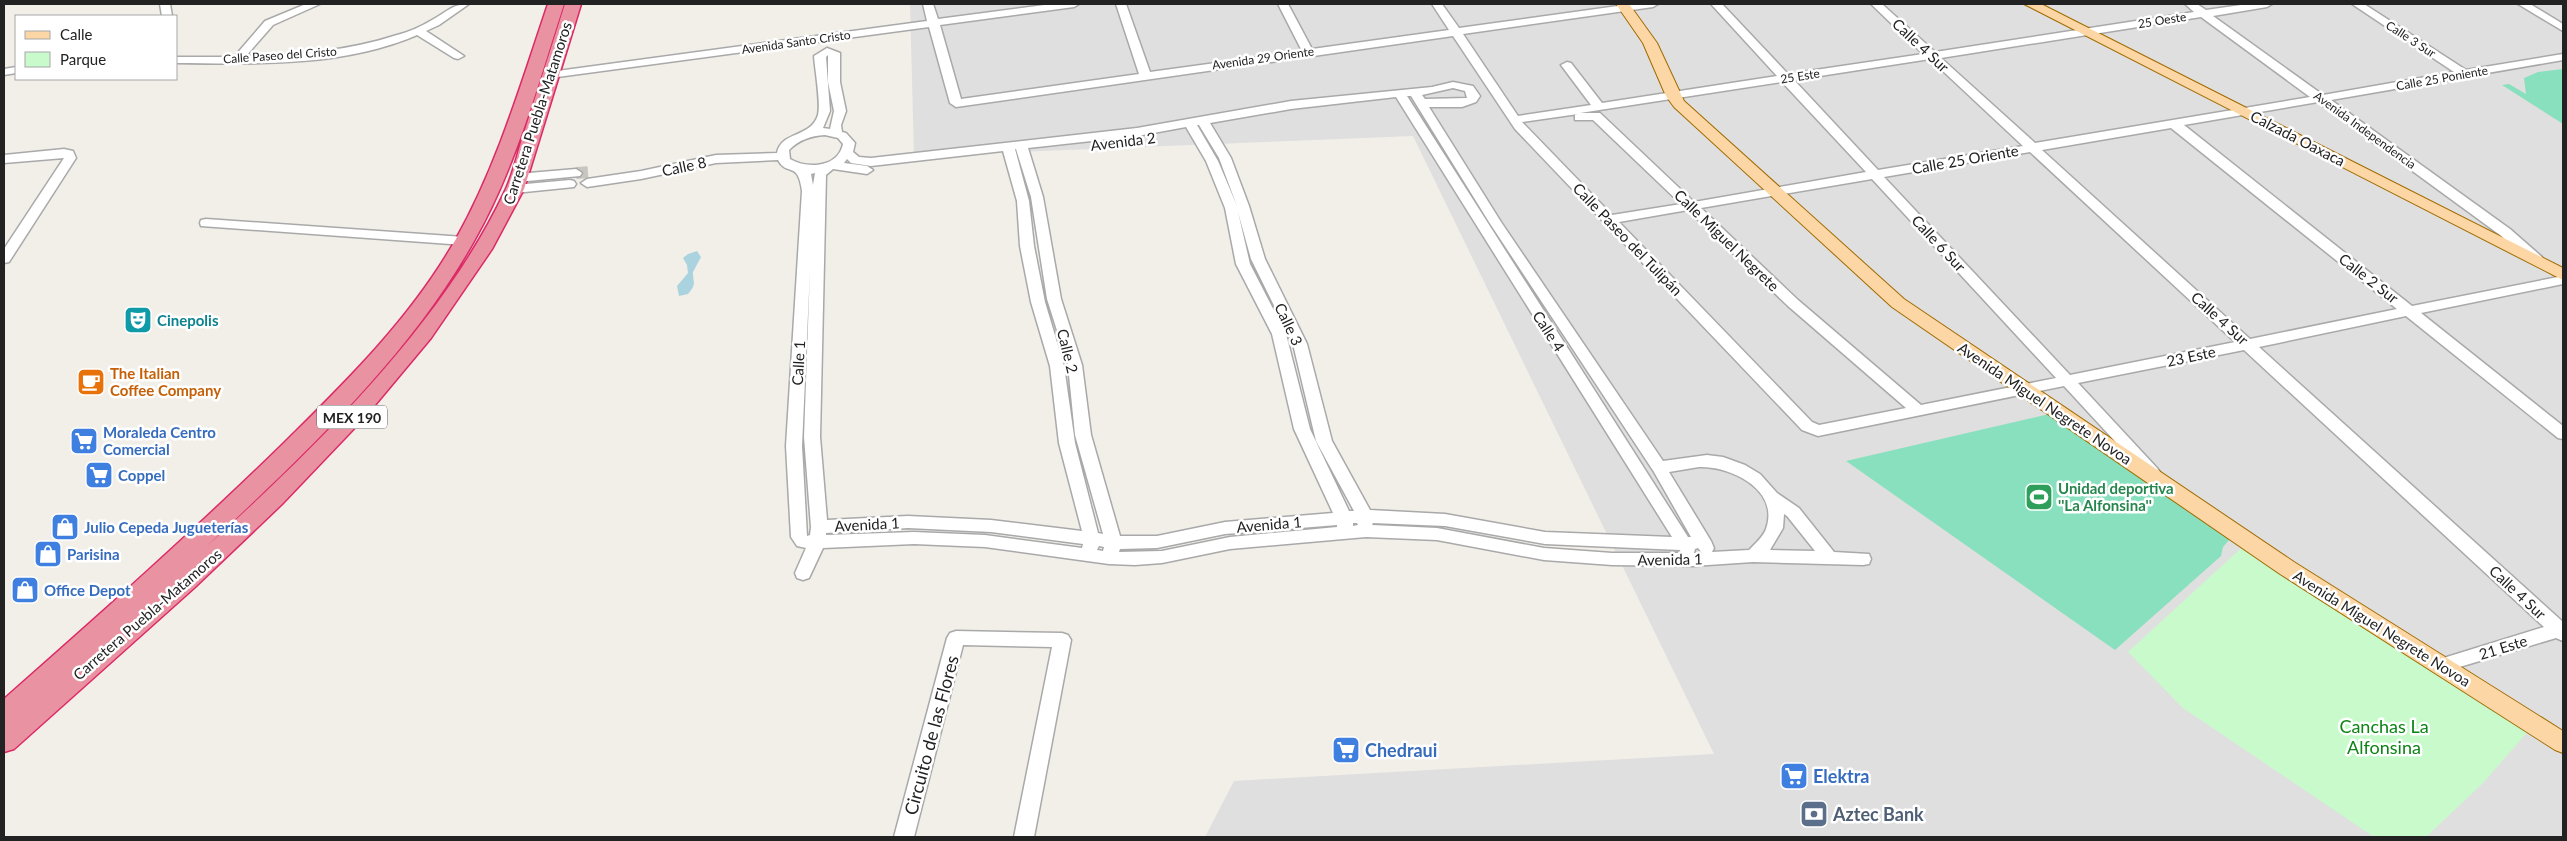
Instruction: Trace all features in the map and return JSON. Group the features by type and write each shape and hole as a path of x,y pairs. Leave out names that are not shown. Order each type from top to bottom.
{"highway":[{"name":"Carretera Puebla-Matamoros","path":"4,715 239,502 352,389 418,310 464,241 497,175 556,4"},
{"name":"Carretera Puebla-Matamoros","path":"4,740 197,572 320,452 390,375 440,312 502,216 516,184 573,4"}],"main road":[{"name":"Calzada Oaxaca","path":"2031,4 2537,260 2563,275"},
{"name":"Avenida Miguel Negrete Novoa","path":"1624,6 1650,42 1673,96 1898,303 2287,568 2443,665 2563,743"}],"street":[{"path":"238,59 269,22 315,4"},
{"name":"Calle Paseo del Cristo","path":"178,60 324,55 374,46 418,31 440,20 464,4"},
{"path":"928,4 932,20"},
{"name":"Avenida Santo Cristo","path":"551,71 932,20 1033,4"},
{"name":"Avenida Santo Cristo","path":"945,18 1074,4"},
{"path":"1121,4 1145,75"},
{"path":"1283,4 1308,52"},
{"name":"Calle Paseo del Tulipán","path":"1437,4 1517,123 1807,426 1818,431"},
{"path":"1567,4 1575,15"},
{"name":"Avenida 29 Oriente","path":"932,20 956,103 1575,15 1624,6 1653,4"},
{"name":"Calle 6 Sur","path":"1716,4 2162,482"},
{"name":"Calle 4 Sur","path":"1876,4 2562,631"},
{"name":"Avenida Independencia","path":"2190,4 2505,232 2537,260"},
{"name":"25 Oeste","path":"2086,31 2267,4"},
{"name":"Calle 3 Sur","path":"2357,4 2464,74"},
{"path":"2523,4 2563,28"},
{"path":"418,31 458,56"},
{"name":"25 Este","path":"1517,123 1598,107 2086,31"},
{"path":"814,132 822,122 826,107 822,87 820,56 827,51 834,53 834,82 840,111 835,125 836,132"},
{"name":"Calle 25 Poniente","path":"2321,98 2563,57"},
{"path":"1567,65 1598,107"},
{"name":"Avenida 2","path":"848,154 855,160 871,162 1016,148 1126,142 1199,126 1402,97 1418,97"},
{"name":"Calle 4","path":"1402,97 1541,320 1685,544 1702,559"},
{"name":"Calle 4","path":"1418,97 1495,222 1659,468 1703,541"},
{"name":"Calle 25 Oriente","path":"1609,220 2321,98"},
{"name":"Calle Miguel Negrete","path":"1517,123 1596,116 1793,303 1920,412"},
{"name":"Calle 2 Sur","path":"2173,123 2563,434"},
{"name":"Calle 3","path":"1199,126 1231,208 1243,264 1263,286 1300,344 1324,441 1365,523"},
{"path":"802,170 789,166 783,151 793,140 814,132 836,132 850,141 851,147 848,154 828,167"},
{"name":"Avenida 2","path":"802,170 828,167 861,170 1016,148"},
{"name":"Calle 2","path":"1016,148 1037,197 1054,299 1074,365 1083,436 1112,550"},
{"name":"Calle 2","path":"1016,148 1027,246 1038,302 1056,366 1067,443 1090,548"},
{"name":"Calle 8","path":"589,177 640,175 716,159 783,151"},
{"path":"4,159 64,153 69,154 70,158 4,259"},
{"name":"Calle 1","path":"803,574 818,534 812,437 817,325 820,175 828,167"},
{"name":"Calle 1","path":"802,170 806,176 808,191 794,446 799,537 803,542 818,534"},
{"path":"516,184 574,179"},
{"path":"206,223 464,241"},
{"name":"23 Este","path":"1818,431 1920,412 2563,280"},
{"name":"Calle 3","path":"1263,286 1280,334 1302,429 1345,525"},
{"path":"1038,302 1054,299"},
{"path":"1541,320 1558,316"},
{"path":"800,328 817,325"},
{"path":"1659,468 1690,462 1722,463 1753,476 1773,498 1793,512 1830,558"},
{"path":"1753,556 1765,546 1774,532 1778,516 1773,498"},
{"name":"Avenida 1","path":"818,534 985,541 1090,548 1162,557 1207,546 1345,525 1365,523 1445,520 1502,532 1544,538 1621,543 1685,544 1703,541 1702,559 1612,559 1544,554 1365,523"},
{"path":"1702,559 1753,556 1863,559"},
{"name":"21 Este","path":"2443,665 2562,631"},
{"name":"Circuito de las Flores","path":"904,837 956,638 1062,640 1024,837"}],"shaded area":[{"path":"910,4 2563,4 2563,837 1205,837 1234,781 1714,754 1413,136 914,156"}],"green space":[{"path":"2563,69 2563,124 2502,85 2509,84 2526,94 2524,78 2538,72"},
{"name":"Unidad deportiva ''La Alfonsina''","path":"2054,413 2236,532 2223,547 2221,556 2115,650 1846,461"},
{"name":"Canchas La Alfonsina","path":"2250,540 2532,727 2483,783 2426,837 2374,837 2183,708 2128,652"}],"water":[{"path":"697,251 701,257 693,272 694,285 688,294 679,296 677,286 688,273 687,265 683,258"}],"tunnel":[{"path":"576,173 590,172"}],"place":[{"name":"Cinepolis","path":"138,320"},
{"name":"The Italian Coffee Company","path":"91,382"},
{"name":"Moraleda Centro Comercial","path":"84,441"},
{"name":"Coppel","path":"99,475"},
{"name":"Unidad deportiva ''La Alfonsina''","path":"2039,497"},
{"name":"Julio Cepeda Jugueterías","path":"65,527"},
{"name":"Parisina","path":"48,554"},
{"name":"Office Depot","path":"25,590"},
{"name":"Chedraui","path":"1346,750"},
{"name":"Elektra","path":"1794,776"},
{"name":"Aztec Bank","path":"1814,814"}]}
